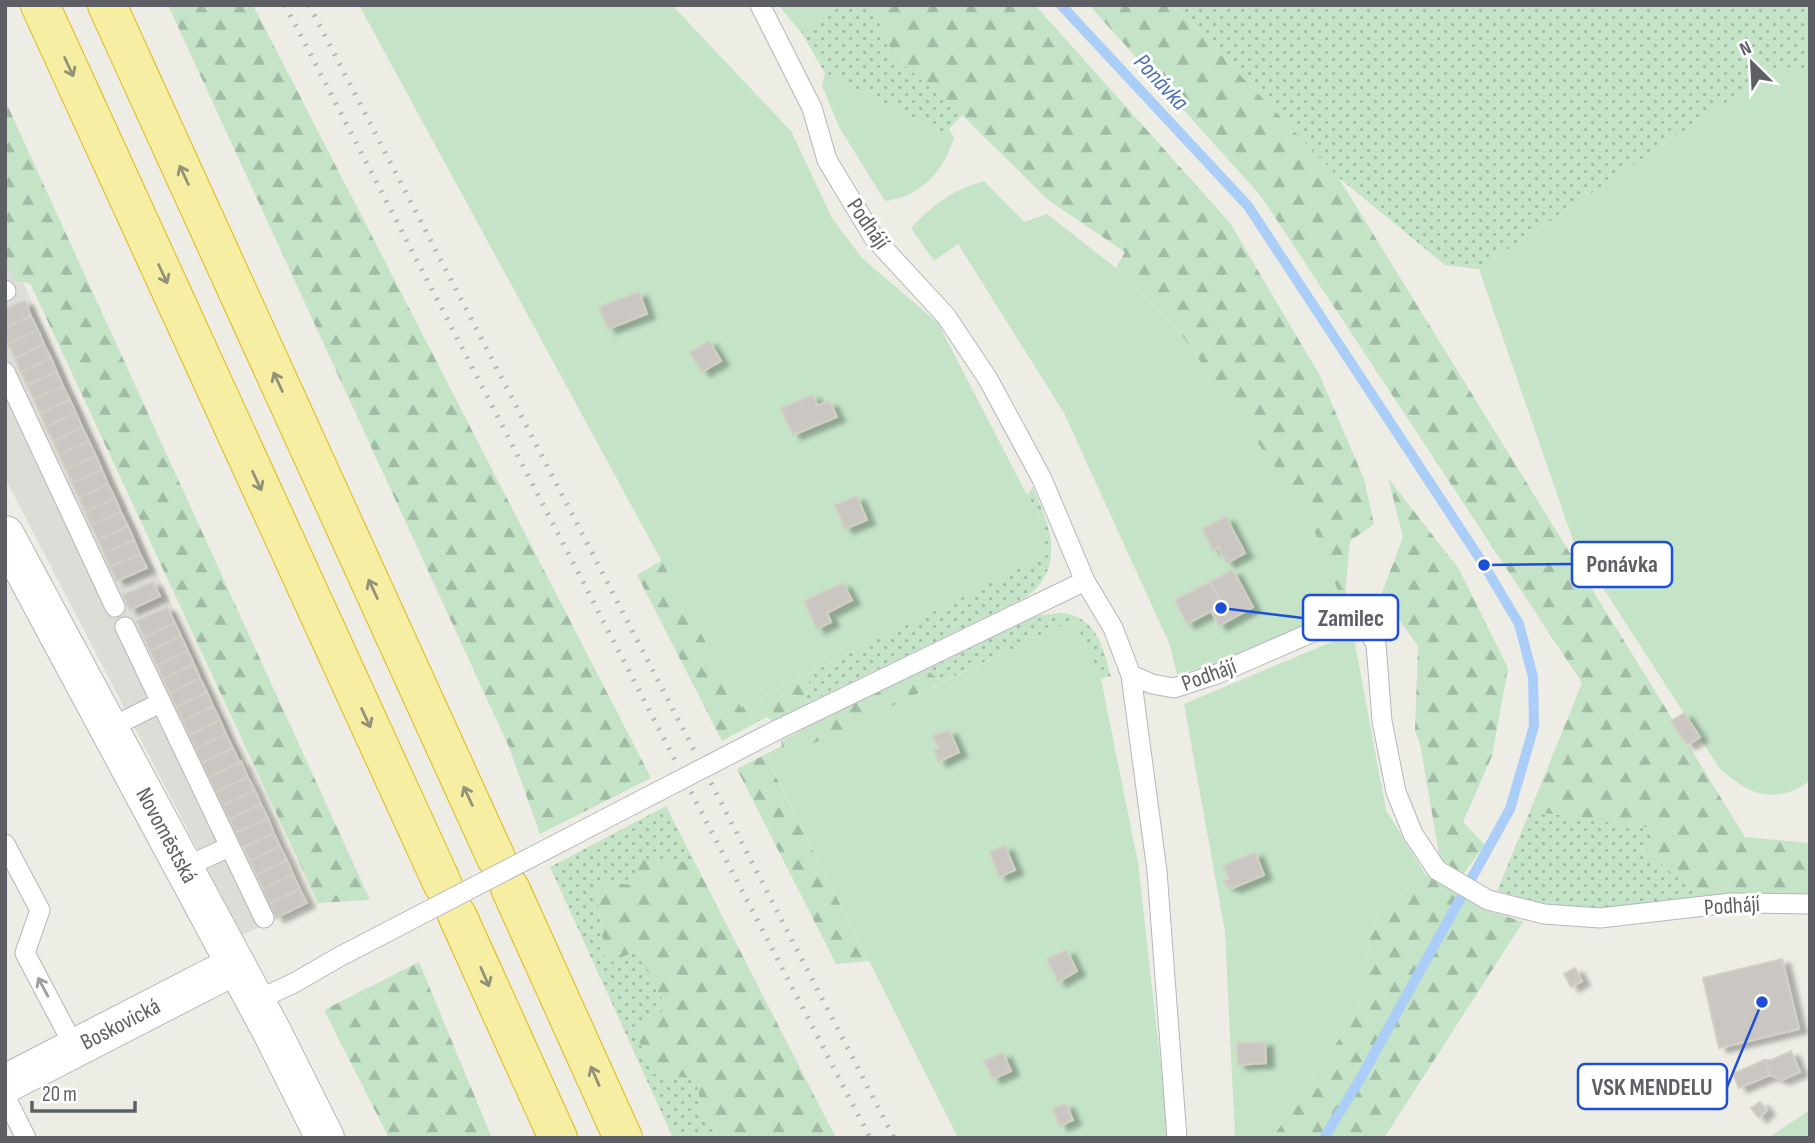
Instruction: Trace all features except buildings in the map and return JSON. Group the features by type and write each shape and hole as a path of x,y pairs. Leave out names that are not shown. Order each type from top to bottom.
{"highway":[{"path":"40,5 558,1138"},
{"path":"107,5 623,1138"}],"street":[{"name":"Novoměstská","path":"5,535 255,1000 325,1138"},
{"name":"Boskovická","path":"5,1084 236,965"}],"lane":[{"name":"Podhájí","path":"760,5 812,108 827,160 874,237 946,316 988,379 1042,479 1085,581 1114,628 1131,675 1152,684 1174,688 1217,674 1322,628 1351,619 1359,620 1364,623 1376,644 1382,721 1396,792 1413,834 1437,870 1488,901 1544,914 1600,918 1731,904 1810,904"},
{"path":"5,372 115,607"},
{"path":"255,1000 294,983 339,957 775,731 1085,581"},
{"path":"125,627 264,918"},
{"path":"1131,675 1157,871 1177,1138"},
{"path":"108,729 160,704"},
{"path":"5,844 40,910 25,953 75,1048"},
{"path":"183,869 229,847"},
{"path":"5,1096 26,1138"}],"shaded area":[{"path":"5,250 24,285 310,905 242,935 5,478"}],"green space":[{"path":"168,5 253,5 651,778 540,834 509,747"},
{"path":"359,5 672,5 791,131 832,218 861,257 938,323 1043,526 1046,555 741,707"},
{"path":"778,5 836,5 801,32"},
{"path":"836,5 872,5 893,55 962,115 949,129 954,138 825,73 801,32"},
{"path":"872,5 1035,5 1230,223 1320,376 1364,479 1374,524 1350,541 1344,607 1307,513 1175,326 1116,268 1125,252 1048,200 962,115 893,55"},
{"path":"1089,5 1173,5 1338,177 1745,837 1810,843 1810,898 1696,894 1647,852 1657,836 1646,827 1530,811 1582,683 1261,196"},
{"path":"1173,5 1810,5 1810,72 1780,66 1479,269 1445,265 1338,177"},
{"path":"1780,66 1810,72 1810,781 1797,789 1773,795 1752,791 1720,769 1574,543 1479,269"},
{"path":"825,73 954,138 944,161 930,180 910,194 885,201 839,127 822,86"},
{"path":"5,100 370,900 318,903 30,283 15,281 5,261"},
{"path":"984,181 1024,222 1047,214 1116,268 1175,326 1307,512 1344,607 1220,663 1177,674 1169,643 1064,413 958,244 934,261 911,228 944,199"},
{"path":"1388,478 1459,569 1508,668 1492,756 1463,822 1485,845 1463,874 1440,859 1420,744 1415,731 1418,646 1381,595 1403,537"},
{"path":"1033,487 1047,523 1051,548 1047,572 1036,588 1023,599 806,704 810,673 1045,555 1043,526 1027,495"},
{"path":"662,560 741,707 810,673 806,704 772,721 767,717 722,741 637,575"},
{"path":"1064,613 1084,621 1097,636 1111,676 1101,679 1074,620 942,682 924,668 1030,616"},
{"path":"1074,620 1101,679 1138,863 1169,1138 958,1138 770,764"},
{"path":"1353,633 1386,810 1425,874 1381,911 1372,927 1358,1011 1272,1138 1235,1138 1225,932 1184,704"},
{"path":"924,668 942,682 770,765 869,961 836,964 737,769 782,746 781,741"},
{"path":"666,806 695,863 640,859 637,885 595,882 606,964 637,950 667,1007 636,1034 654,1074 698,1079 700,1112 720,1138 673,1138 550,867"},
{"path":"1530,811 1646,827 1657,836 1647,852 1716,895 1600,910 1541,903 1497,891"},
{"path":"640,858 695,863 836,1138 720,1138 700,1112 698,1079 654,1074 636,1034 666,1007 637,950 606,965 595,882 636,885"},
{"path":"1425,874 1484,909 1523,922 1384,1138 1272,1138 1358,1011 1372,927 1381,911"},
{"path":"419,962 492,1138 389,1138 324,1010"},
{"path":"1810,1110 1810,1138 1768,1138"}],"waterway":[{"name":"Ponávka","path":"1061,5 1248,206 1484,565 1519,624 1533,677 1534,726 1510,809 1359,1081 1324,1138"}],"railway":[{"path":"285,5 677,764"},
{"path":"309,5 696,754"},
{"path":"711,783 894,1138"},
{"path":"691,792 870,1138"}],"place":[{"name":"Ponávka","path":"1484,565"},
{"name":"Zamilec","path":"1221,608"},
{"name":"VSK MENDELU","path":"1762,1002"}]}
